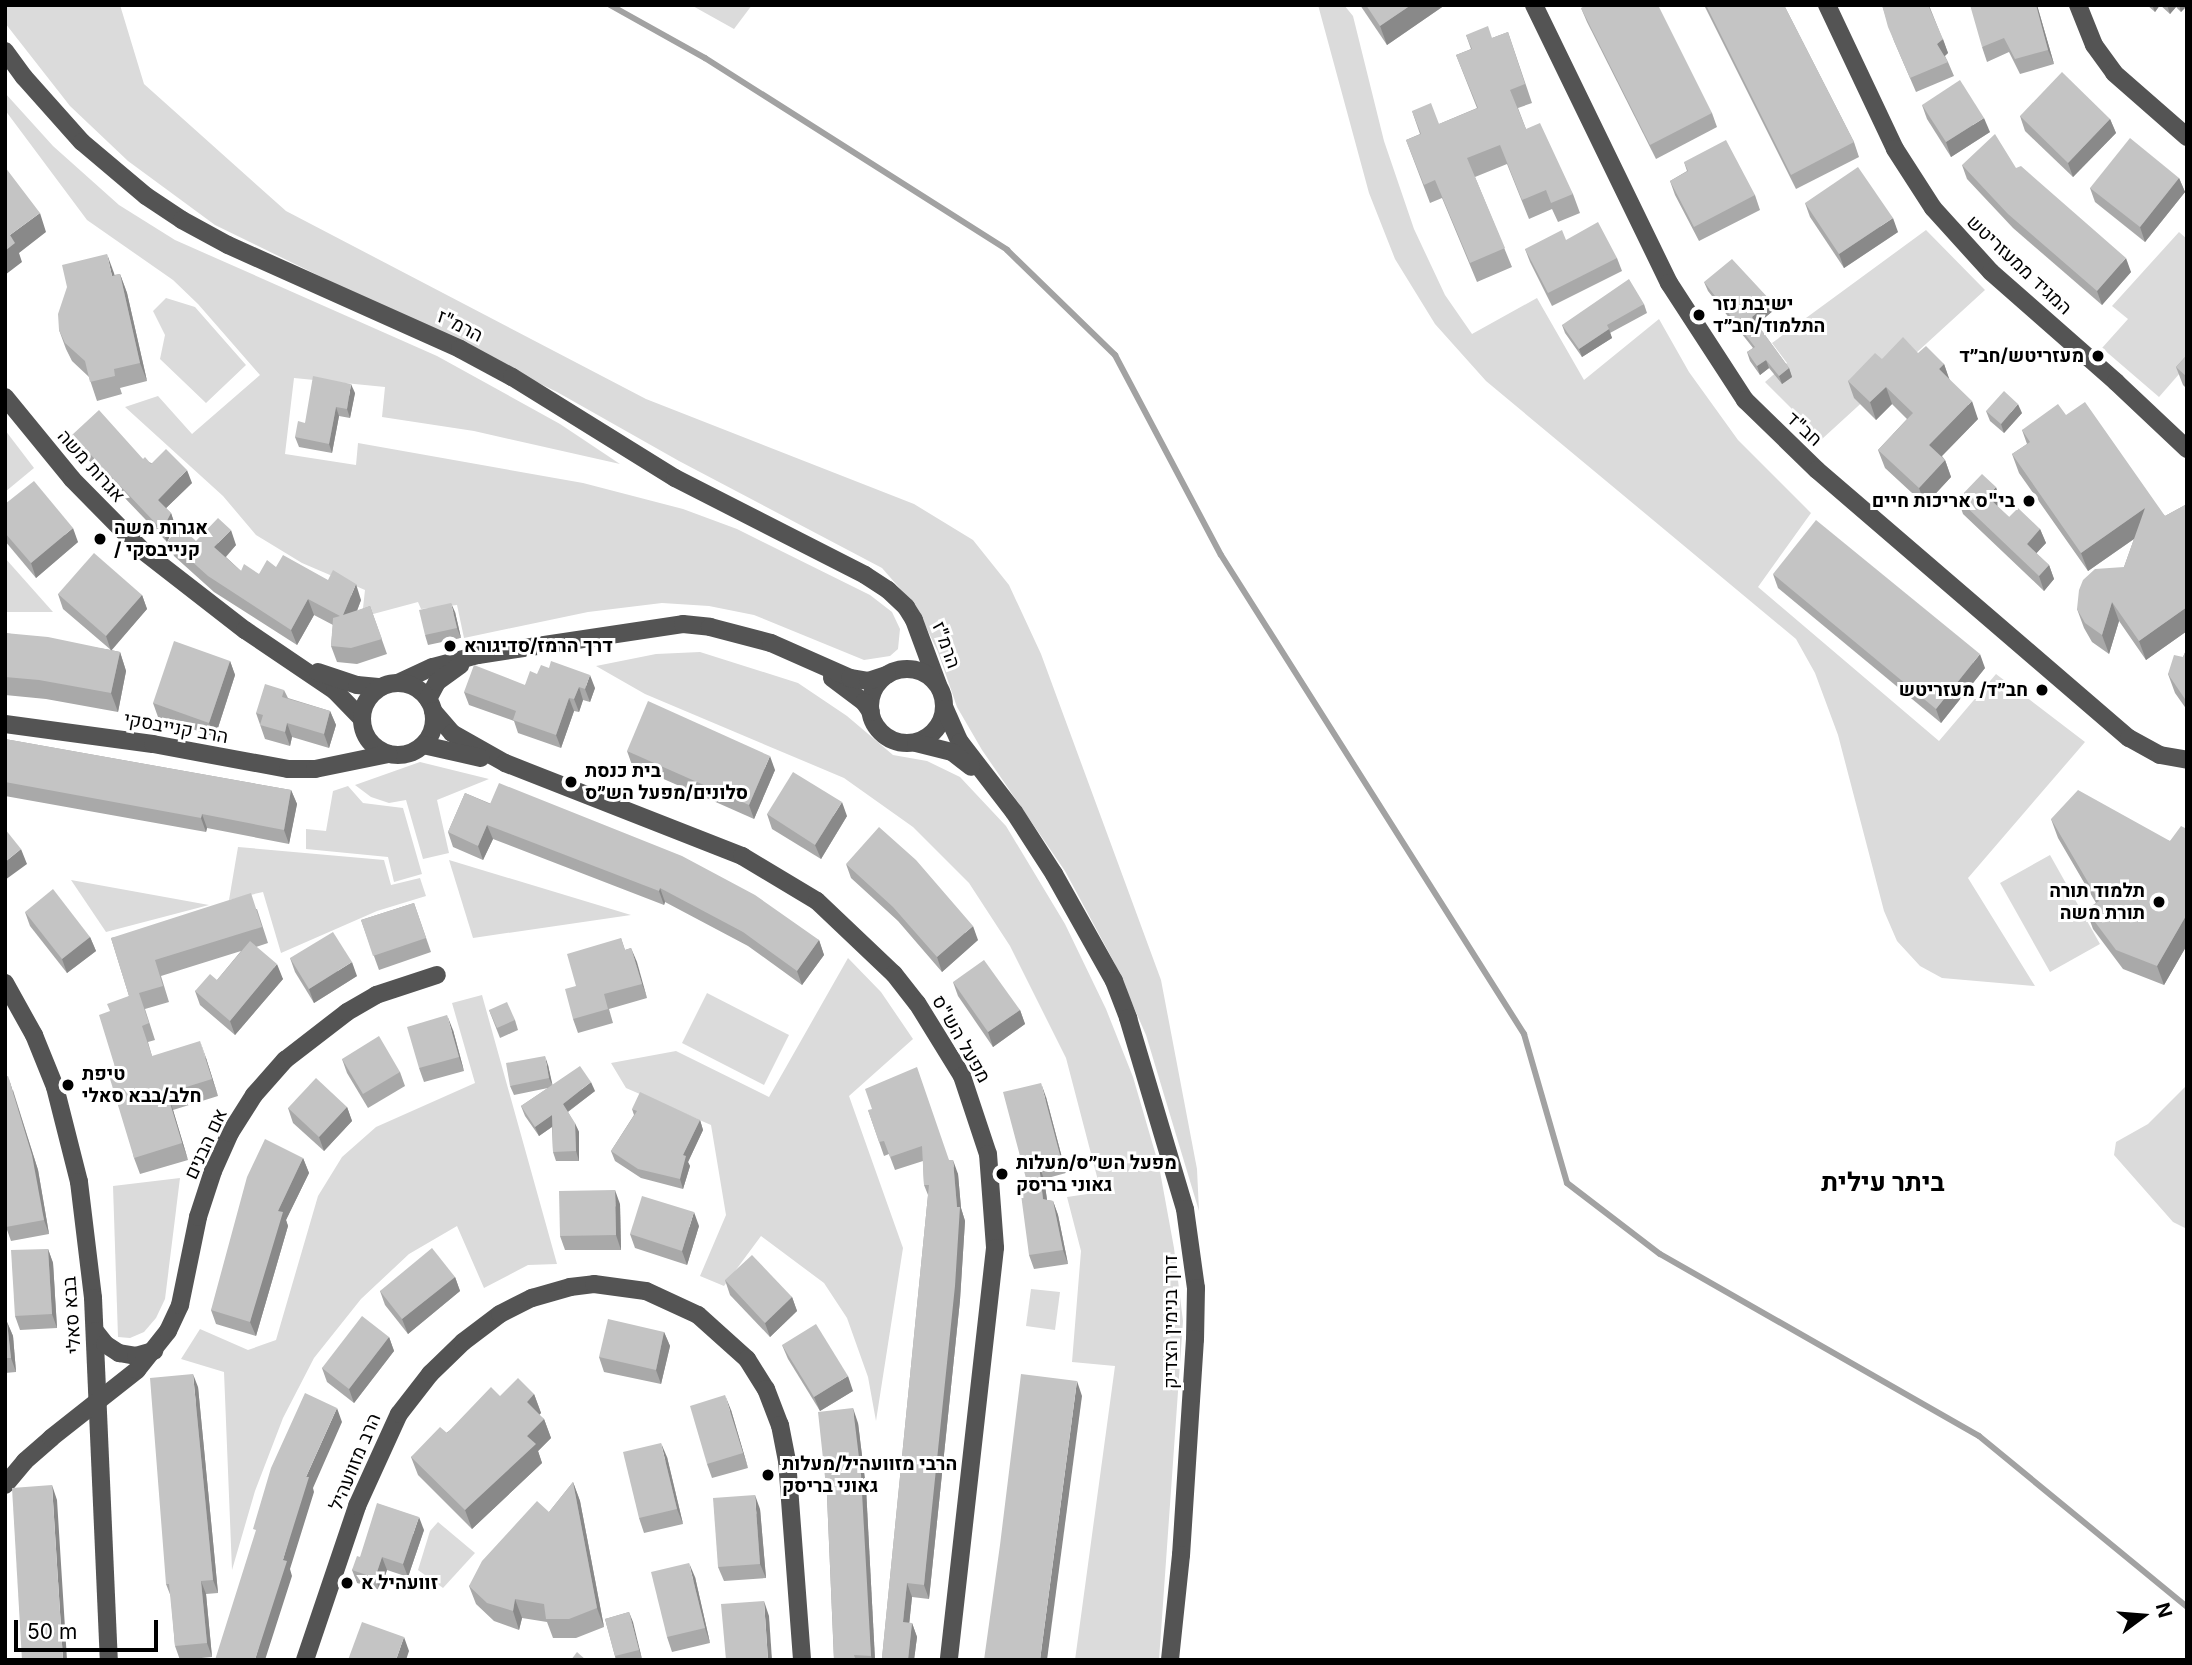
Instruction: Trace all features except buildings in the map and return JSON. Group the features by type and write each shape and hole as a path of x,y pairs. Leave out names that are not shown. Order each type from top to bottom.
{"street":[{"name":"חב\"ד","path":"1534,5 1669,283 1745,400 1817,470 2129,738 2160,755 2187,760"},
{"name":"המגיד ממעזריטש","path":"1826,5 1895,149 1933,208 1991,272 2116,382 2187,449"},
{"path":"2078,5 2094,46 2114,73 2187,137"},
{"name":"הרמ\"ז","path":"5,51 24,77 82,142 146,196 182,220 228,244 397,318 512,377 675,478 865,575 888,590 906,607 914,620 938,685"},
{"name":"אגרות משה","path":"5,397 72,478 143,551 286,659 346,700 363,725"},
{"name":"הרמ\"ז","path":"892,673 911,660 917,650 914,620"},
{"path":"331,766 349,756 363,725 367,700 390,685 433,667 478,655 683,624 737,633 797,654 850,678 868,681 892,673 920,671 938,685 945,709 960,742 987,780"},
{"path":"797,654 851,692 871,712 882,733 904,743 916,743 952,752 987,780"},
{"path":"430,705 448,671 478,655"},
{"name":"אגרות משה","path":"286,659 331,678 357,685 390,685"},
{"path":"871,712 873,691 892,673"},
{"path":"363,725 377,749 388,754 400,755 423,746 434,723 430,705 420,691 390,685"},
{"name":"מפעל הש\"ס","path":"430,705 452,733 505,763 742,856 799,889 856,936 894,975 917,1003 962,1076 988,1154 995,1248 948,1660"},
{"path":"916,743 935,731 945,709"},
{"name":"הרב קנייבסקי","path":"10,724 153,744 288,769 331,766 388,754"},
{"name":"מפעל הש\"ס","path":"423,746 505,763"},
{"name":"דרך בנימין הצדיק","path":"987,780 1014,812 1054,874 1114,981 1128,1018 1185,1209 1196,1288 1195,1339 1181,1555 1170,1660"},
{"name":"אם הבנים","path":"5,1485 25,1461 137,1370 154,1351 180,1305 198,1217 213,1171 230,1133 254,1095 285,1060 346,1012 376,995 437,975"},
{"name":"בבא סאלי","path":"5,983 34,1035 55,1087 68,1133 88,1247 99,1401 109,1660"},
{"name":"הרב מזוועהיל","path":"305,1660 357,1506 379,1451 399,1413 430,1374 463,1342 500,1314 532,1297 594,1284 646,1291 698,1315 747,1359 766,1389 780,1425 787,1460 802,1660"},
{"path":"95,1331 105,1344 119,1353 136,1356 154,1351"}],"shaded area":[{"path":"5,5 120,5 144,84 286,211 646,399 914,504 973,540 1009,585 1041,654 1161,980 1197,1169 1199,1211 1146,1035 1114,962 1065,871 982,750 957,707 938,652 917,608 882,568 679,461 557,392 215,225 128,161 70,106 5,23"},
{"path":"691,5 752,5 734,29"},
{"path":"1318,5 1344,5 1353,16 1384,141 1414,229 1445,295 1472,334 1537,298 1584,380 1659,319 1689,372 1738,440 1811,513 1758,587 1939,741 1996,674 2085,742 1968,878 2035,986 1942,978 1920,966 1897,941 1884,911 1838,735 1815,673 1796,639 1486,381 1435,324 1395,259 1369,193"},
{"path":"5,93 53,146 119,205 175,240 437,356 560,424 620,464 474,431 382,417 385,387 294,378 285,454 356,465 358,443 583,483 683,509 737,529 870,595 892,612 900,629 898,649 890,656 864,660 754,615 709,606 662,603 588,612 464,638 457,605 421,609 418,602 362,617 365,590 302,563 256,535 223,496 125,407 158,396 192,434 260,375 198,304 173,280 87,220 5,110"},
{"path":"1926,230 1985,290 1822,439 1765,382 1787,363 1772,343"},
{"path":"2179,232 2187,239 2187,365 2159,397 2102,348 2128,319 2112,306"},
{"path":"166,298 195,307 246,365 206,403 160,359 165,335 153,311"},
{"path":"5,430 34,468 5,492"},
{"path":"5,558 53,612 5,612"},
{"path":"700,652 798,683 847,716 893,755 927,761 960,777 1006,826 1065,924 1106,1009 1133,1077 1159,1166 1174,1248 1183,1321 1159,1660 1075,1660 1115,1366 1072,1362 1081,1251 1067,1197 1101,1192 1066,1058 1010,946 969,883 913,827 844,778 645,694 596,666 656,654"},
{"path":"420,762 489,779 437,800 449,853 423,859 406,800 389,803 371,797 355,785"},
{"path":"348,786 363,803 403,808 422,874 394,882 388,857 306,849 306,829 326,831 333,791"},
{"path":"238,847 384,860 391,885 420,878 426,896 377,911 281,953 263,892 229,900"},
{"path":"2050,855 2100,944 2050,972 2000,883"},
{"path":"449,860 631,915 473,938"},
{"path":"71,880 209,905 106,932"},
{"path":"848,958 881,992 913,1039 849,1096 903,1248 876,1421 868,1377 847,1318 824,1283 761,1236 724,1286 700,1276 726,1215 711,1125 626,1088 611,1063 676,1051 769,1097"},
{"path":"707,993 789,1035 764,1085 682,1043"},
{"path":"482,995 557,1264 528,1265 484,1288 457,1226 409,1254 361,1299 314,1358 283,1418 255,1491 232,1570 224,1372 181,1359 200,1329 248,1350 276,1340 318,1196 342,1157 376,1127 475,1083 452,1003"},
{"path":"2187,1085 2187,1229 2173,1222 2114,1155 2116,1142 2148,1124"},
{"path":"180,1178 165,1299 156,1318 144,1332 130,1338 118,1337 113,1186"},
{"path":"1031,1289 1060,1292 1055,1330 1026,1326"},
{"path":"438,1522 475,1553 443,1588 418,1570 430,1531"}],"waterway":[{"path":"610,5 705,58 1007,250 1115,355 1221,555 1524,1034 1567,1183 1660,1254 1979,1436 2187,1607"}],"place":[{"name":"ישיבת נזר התלמוד/חב״ד","path":"1699,315"},
{"name":"מעזריטש/חב״ד","path":"2098,356"},
{"name":"בי\"ס אריכות חיים","path":"2029,501"},
{"name":"אגרות משה / קנייבסקי","path":"100,539"},
{"name":"דרך הרמז/סדיגורא","path":"450,646"},
{"name":"חב״ד/ מעזריטש","path":"2042,690"},
{"name":"בית כנסת סלונים/מפעל הש״ס","path":"571,782"},
{"name":"תלמוד תורה תורת משה","path":"2159,902"},
{"name":"טיפת חלב/בבא סאלי","path":"68,1085"},
{"name":"מפעל הש״ס/מעלות גאוני בריסק","path":"1002,1174"},
{"name":"הרבי מזוועהיל/מעלות גאוני בריסק","path":"768,1475"},
{"name":"זוועהיל א","path":"347,1583"}],"district":[{"name":"ביתר עילית","path":"1883,1182"}]}
